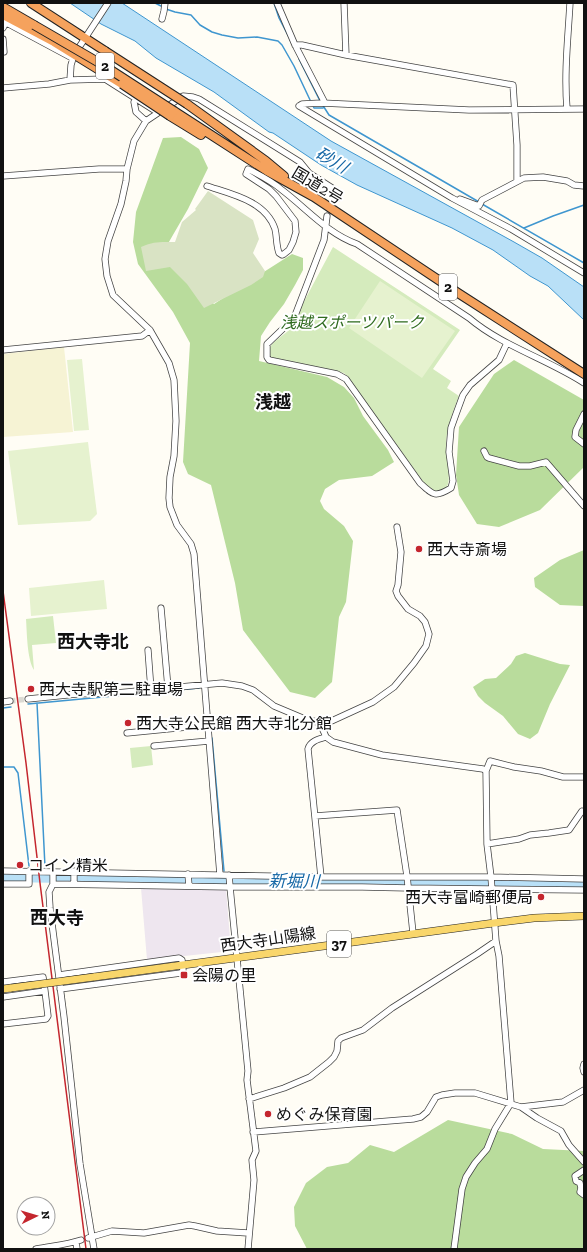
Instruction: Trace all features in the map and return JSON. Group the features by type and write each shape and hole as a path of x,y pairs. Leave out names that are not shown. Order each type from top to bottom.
{"highway":[{"path":"34,5 187,104 314,197"},
{"name":"2","path":"3,9 103,65 172,114"},
{"path":"4,20 24,26 54,42 73,56 172,114"},
{"name":"国道2号","path":"172,114 215,144 314,197 458,293 584,374"}],"main road":[{"name":"西大寺山陽線","path":"3,989 494,922 534,918 584,916"}],"street":[{"path":"70,80 73,56 108,3"},
{"path":"277,3 324,103"},
{"path":"344,3 346,55"},
{"path":"567,109 565,86 570,3"},
{"path":"162,19 165,7"},
{"path":"3,28 4,20 73,56"},
{"path":"3,39 4,52"},
{"path":"295,44 346,55 513,85 517,145 517,181"},
{"path":"3,88 49,84 70,80 105,79 157,112"},
{"path":"220,875 194,554 191,544 177,525 170,507 169,498 176,422 174,380 169,363 150,330 113,295 107,276 104,259 108,241 121,204 134,141 146,120 183,96 199,99 300,162 309,173 340,193 338,199"},
{"path":"136,99 134,102 136,112 146,120"},
{"path":"584,109 469,110 324,103 307,103 299,106 452,198 511,229 584,273"},
{"path":"3,176 99,169 127,169"},
{"path":"207,186 246,199 260,207 275,227 278,250 280,254 284,254 293,242 296,232 295,221 269,189 246,174 248,169 282,189 326,226 349,242 357,244 469,318 477,325 507,343 568,372 584,382"},
{"path":"452,198 457,198 479,206 481,202 524,178 543,177 567,180 574,185 584,186"},
{"path":"327,216 324,240 296,313 291,322 267,344 267,357 269,360 337,374 346,379 420,483 431,494 441,494 451,488 453,481 449,452 451,428 456,414 470,385 499,360 507,343"},
{"path":"3,350 142,336 150,330"},
{"path":"584,414 576,430 575,437 584,444"},
{"path":"484,451 489,458 520,466 530,466 546,462 584,506"},
{"path":"28,699 77,694 116,693 222,683 242,686 253,690 274,706 305,719 325,724 374,702 394,687 414,663 426,646 429,634 425,622 420,616 408,609 396,591 398,586 401,552 397,527"},
{"path":"161,608 168,688"},
{"path":"148,650 151,690"},
{"path":"3,702 10,701"},
{"path":"325,724 324,733 326,737 333,742 382,755 484,769 486,771"},
{"path":"127,733 208,725"},
{"path":"322,877 308,749 311,743 326,737"},
{"path":"154,746 209,741"},
{"path":"454,1249 462,1189 466,1177 487,1149 495,1129 511,1103 499,956 496,941 487,844 486,771 490,761 514,768 541,771 563,777 584,777"},
{"path":"315,816 397,810 413,933"},
{"path":"487,844 519,839 530,835 569,830 582,811 584,812"},
{"path":"3,871 362,878 584,879"},
{"path":"3,884 29,884 29,872"},
{"path":"74,872 74,882"},
{"path":"53,873 53,883 49,892 80,1164 90,1238 94,1249"},
{"path":"188,875 188,885"},
{"path":"229,876 248,1071 247,1080 256,1151 252,1160 254,1180 248,1233 248,1249"},
{"path":"362,878 362,886"},
{"path":"53,883 74,882 230,886 362,886 584,890"},
{"path":"249,1099 284,1088 310,1077 329,1062 334,1056 337,1051 338,1041 341,1038 363,1030 392,1008 471,959 496,941"},
{"path":"59,975 179,958 182,960 183,970 181,973 60,989"},
{"path":"3,982 43,977 48,1016 46,1019 3,1024"},
{"path":"3,997 45,991"},
{"path":"584,1064 584,1072"},
{"path":"521,1107 563,1102 584,1090"},
{"path":"253,1132 413,1119 421,1117 427,1112 436,1097 455,1093 475,1093 521,1107 537,1118 561,1131 569,1145 584,1162"},
{"path":"584,1170 575,1176 576,1182 580,1183 580,1192 584,1195"},
{"path":"90,1238 112,1231 144,1233 189,1226 195,1226 217,1232 248,1233"},
{"path":"36,1249 48,1246 64,1245 78,1241 77,1249"}],"shaded area":[{"path":"64,347 73,432 3,437 3,354"},
{"path":"141,888 226,889 231,951 147,960"}],"green space":[{"path":"181,137 199,149 208,168 188,209 166,247 176,269 214,304 292,254 303,258 303,270 295,285 284,304 261,336 259,361 327,377 344,387 354,398 363,416 388,450 394,462 372,476 339,480 325,489 320,501 324,509 344,526 353,541 346,602 339,617 332,682 315,698 290,692 243,630 235,583 211,485 188,474 183,462 190,343 173,312 138,264 133,242 136,212 163,138"},
{"path":"208,191 253,220 259,239 253,253 265,271 263,277 251,285 204,308 187,284 170,267 146,271 141,247 154,243 175,242 182,222 196,210 195,209"},
{"name":"浅越スポーツパーク","path":"333,247 460,330 433,369 451,381 447,388 459,396 451,418 446,441 449,477 448,485 444,490 438,491 427,487 344,373 271,359 269,349 271,345 293,325"},
{"path":"380,281 455,331 422,378 349,328"},
{"path":"82,359 89,430 74,431 67,360"},
{"path":"514,360 584,400 584,467 540,510 499,527 477,524 459,495 456,475 459,427 494,374"},
{"path":"88,442 97,514 90,521 18,525 8,451"},
{"path":"584,550 584,606 560,605 535,587 534,578 560,560"},
{"path":"104,580 107,609 31,616 29,588"},
{"path":"53,616 56,643 32,645 34,670 29,653 26,619"},
{"path":"525,653 560,664 570,665 550,704 538,733 530,739 518,734 503,716 478,696 473,687 485,679 496,678 511,664 516,656"},
{"path":"151,746 153,765 132,768 130,748"},
{"path":"448,1120 512,1134 543,1149 584,1151 584,1249 307,1249 295,1226 294,1207 306,1183 327,1167 348,1163 370,1145 394,1152"}],"water":[{"name":"砂川","path":"70,3 122,3 331,141 542,258 584,287 584,320 548,286 530,276 493,250 452,228 357,185 321,165 273,133 269,132 214,92 156,58 135,41 101,24"}],"waterway":[{"path":"155,3 163,7"},
{"path":"274,3 279,18 291,41"},
{"path":"166,9 191,15 200,25 212,32 222,35 238,38 257,37 278,41 282,45 294,66 311,102"},
{"path":"299,59 320,101"},
{"path":"322,104 329,115 479,202"},
{"path":"313,106 314,108 323,108"},
{"path":"482,204 584,263"},
{"path":"524,228 584,205"},
{"path":"28,704 199,688"},
{"path":"37,703 45,867"},
{"path":"3,708 11,707"},
{"path":"212,738 224,871"},
{"path":"3,767 14,767 18,773 29,866"},
{"name":"新堀川","path":"3,877 584,886"}],"tunnel":[{"path":"327,216 337,199"},
{"path":"10,701 28,699"}],"railway":[{"path":"3,591 26,763 86,1249"}],"place":[{"name":"西大寺斎場","path":"419,549"},
{"name":"西大寺駅第二駐車場","path":"31,689"},
{"name":"西大寺公民館 西大寺北分館","path":"128,723"},
{"name":"コイン精米","path":"20,865"},
{"name":"西大寺富崎郵便局","path":"541,897"},
{"name":"会陽の里","path":"184,975"},
{"name":"めぐみ保育園","path":"268,1114"}],"district":[{"name":"浅越","path":"273,402"},
{"name":"西大寺北","path":"93,642"},
{"name":"西大寺","path":"57,918"}]}
